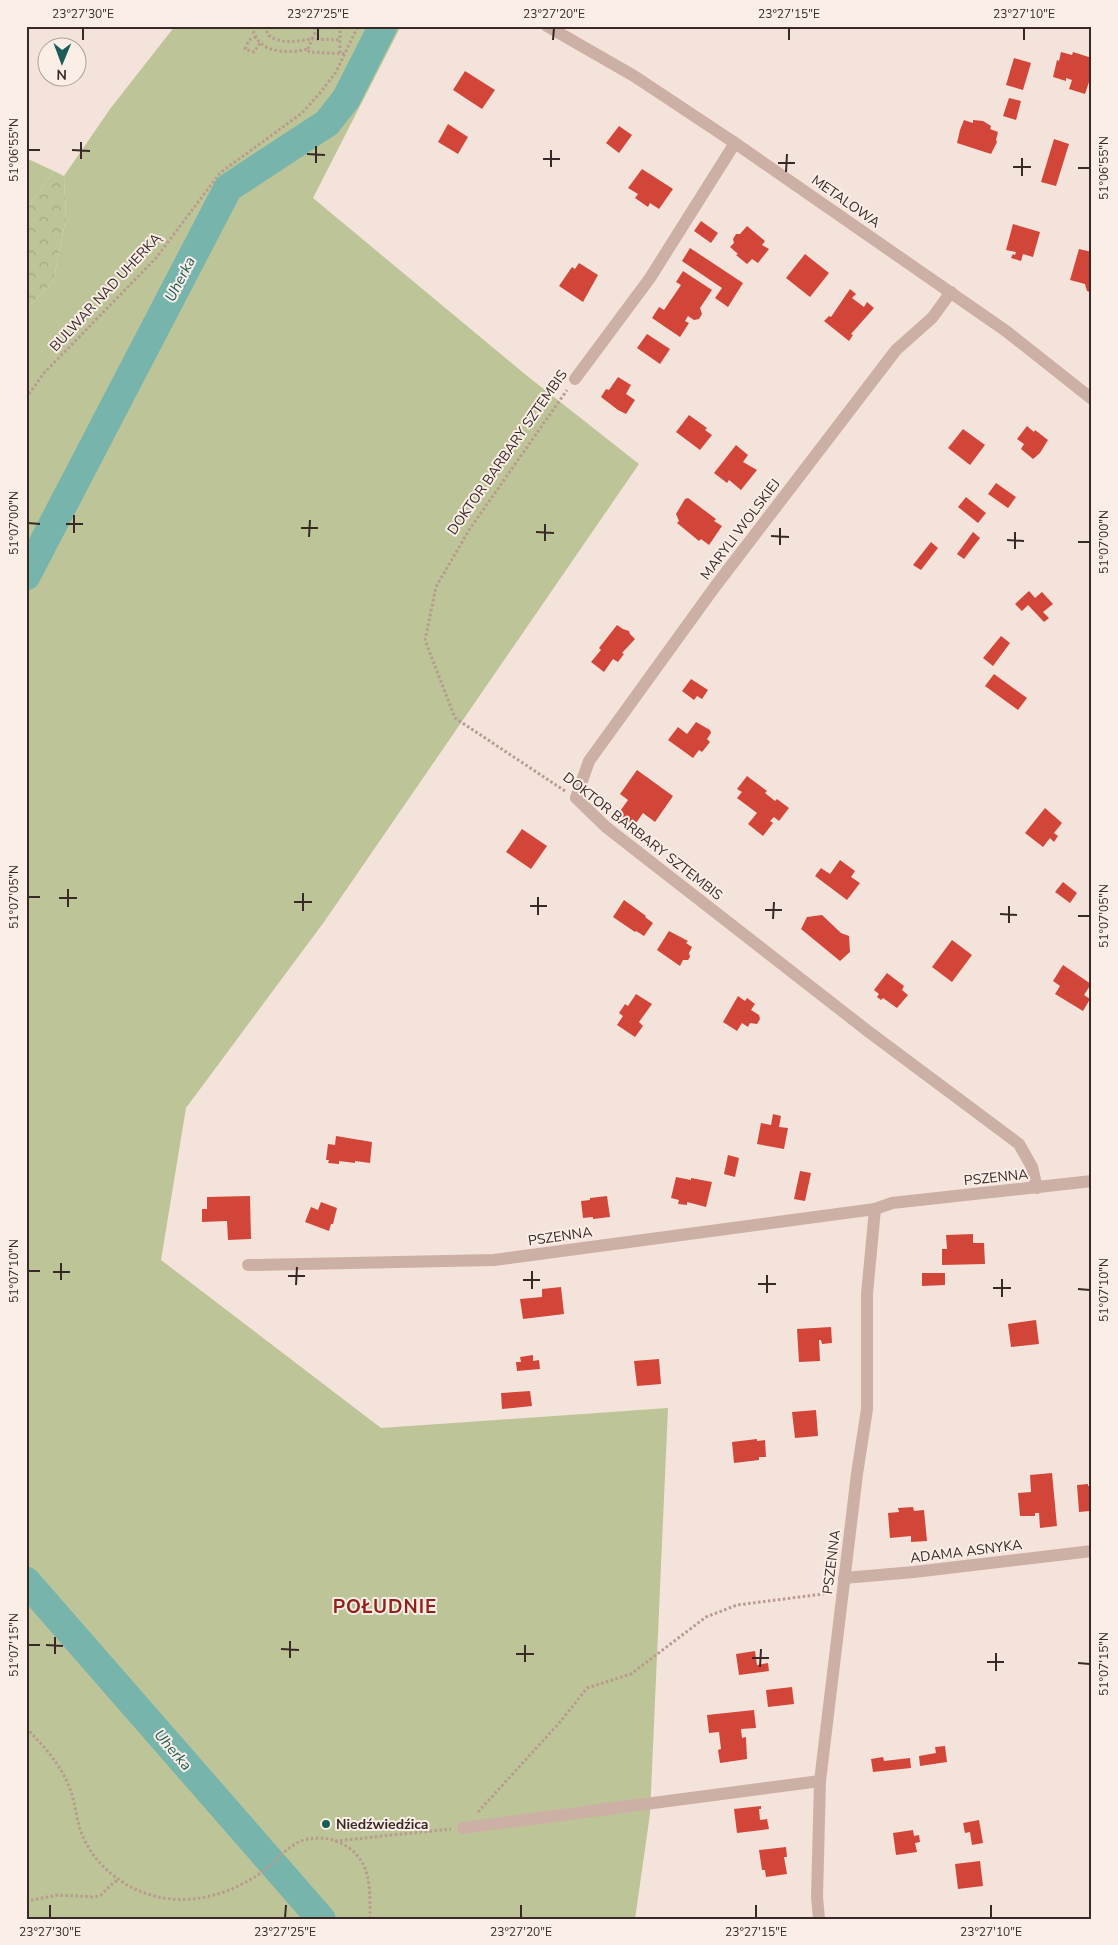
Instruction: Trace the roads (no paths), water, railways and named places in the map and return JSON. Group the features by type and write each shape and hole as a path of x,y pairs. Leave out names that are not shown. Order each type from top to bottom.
{"street":[{"name":"METALOWA","path":"547,26 634,76 735,143 1006,331 1092,399"},
{"name":"DOKTOR BARBARY SZTEMBIS","path":"575,379 650,278 735,143"},
{"name":"MARYLI WOLSKIEJ","path":"576,798 589,761 714,588 896,350 932,318 951,292"},
{"name":"DOKTOR BARBARY SZTEMBIS","path":"576,798 606,827 869,1032 1019,1144 1032,1168 1037,1188"},
{"name":"PSZENNA","path":"248,1265 494,1260 875,1209 892,1203 1092,1181"},
{"name":"PSZENNA","path":"819,1919 816,1897 820,1781 844,1578 867,1409 867,1294 875,1209"},
{"name":"ADAMA ASNYKA","path":"844,1578 914,1572 1092,1551"},
{"path":"464,1828 820,1781"}],"waterway":[{"name":"Uherka","path":"26,576 228,188 327,123 346,99 383,26"},
{"name":"Uherka","path":"26,1581 321,1919"}],"place":[{"name":"Niedźwiedźica","path":"326,1824"}],"district":[{"name":"POŁUDNIE","path":"385,1606"}]}
